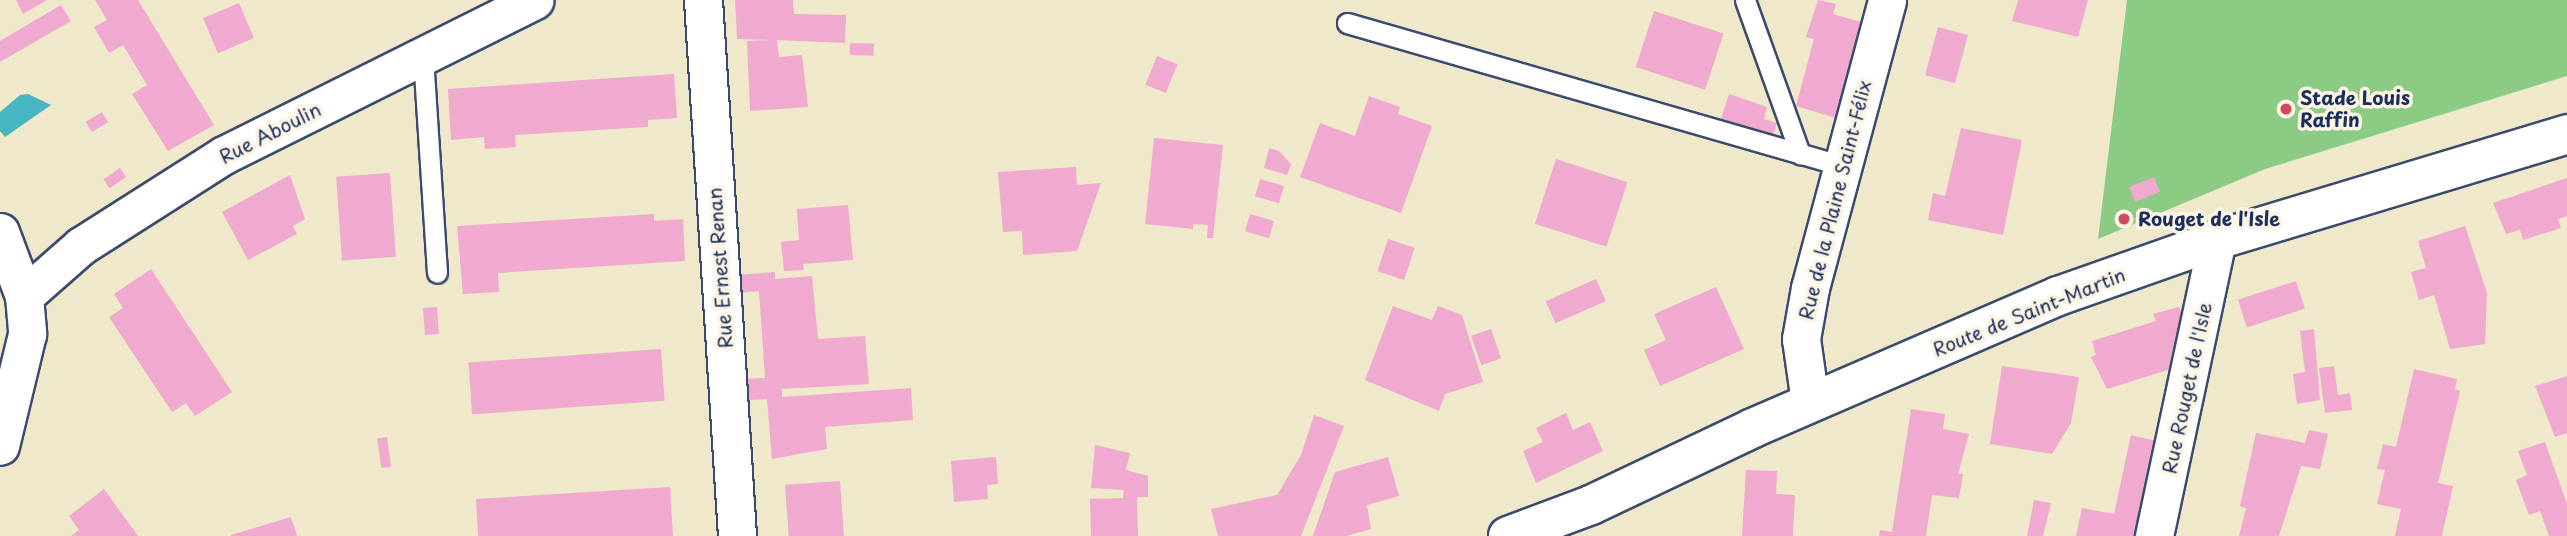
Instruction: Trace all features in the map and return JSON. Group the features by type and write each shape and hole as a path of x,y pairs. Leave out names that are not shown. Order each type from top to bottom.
{"main road":[{"name":"Route de Saint-Martin","path":"1508,536 1591,505 1810,402 2058,296 2217,240 2567,134"}],"street":[{"name":"Rue Aboulin","path":"24,296 82,246 224,155 535,0"},
{"name":"Rue Ernest Renan","path":"703,0 737,536"},
{"name":"Rue de la Plaine Saint-Félix","path":"1810,402 1801,339 1887,0"},
{"path":"0,232 24,296 27,334 0,446"},
{"name":"Rue Rouget de l'Isle","path":"2154,536 2217,240"}],"lane":[{"path":"1745,0 1800,154"},
{"path":"1347,23 1843,166"},
{"path":"423,56 437,273"}],"green space":[{"name":"Stade Louis Raffin","path":"2127,0 2567,0 2567,76 2265,169 2098,239"}],"water":[{"path":"28,94 51,105 5,137 0,131 0,112 20,95"}],"building":[{"path":"16,0 47,0 23,14"},
{"path":"95,0 138,0 214,125 168,151 132,94 147,85 123,45 109,53 94,27 107,20"},
{"path":"735,0 793,0 794,14 846,15 845,43 777,40 779,57 802,55 808,107 750,111 747,41 771,40 737,39"},
{"path":"1818,0 1836,4 1833,14 1868,24 1839,119 1796,106 1814,39 1806,37"},
{"path":"2018,0 2088,0 2078,37 2012,21"},
{"path":"239,3 254,38 218,53 203,18"},
{"path":"61,5 71,21 0,62 0,41"},
{"path":"1654,11 1723,34 1705,90 1636,67"},
{"path":"1938,27 1968,35 1955,83 1925,75"},
{"path":"850,43 874,44 874,56 850,55"},
{"path":"1157,56 1177,64 1166,93 1145,85"},
{"path":"674,74 677,118 648,120 648,127 515,135 516,147 485,149 484,137 451,140 448,89"},
{"path":"1729,94 1767,107 1764,119 1777,123 1772,138 1720,122"},
{"path":"1369,96 1400,107 1398,114 1432,126 1401,213 1300,177 1320,123 1355,136"},
{"path":"102,112 108,122 92,132 86,122"},
{"path":"1961,128 2022,140 2003,235 1928,220 1933,193 1945,196"},
{"path":"1154,138 1223,145 1213,238 1207,238 1208,225 1193,224 1193,229 1145,224"},
{"path":"1269,148 1279,151 1291,164 1287,175 1264,168"},
{"path":"1556,159 1627,182 1606,247 1535,224"},
{"path":"1076,167 1077,185 1101,183 1077,251 1023,255 1022,231 1003,232 998,172"},
{"path":"120,168 126,177 110,188 103,179"},
{"path":"390,173 396,257 342,261 336,177"},
{"path":"290,175 305,219 293,226 297,234 248,260 222,212"},
{"path":"2154,177 2160,192 2135,202 2129,187"},
{"path":"2567,178 2567,216 2558,219 2561,228 2523,240 2520,230 2506,234 2493,203"},
{"path":"1260,179 1284,186 1279,203 1255,196"},
{"path":"848,205 853,260 803,264 804,270 784,271 781,242 799,240 797,209"},
{"path":"654,214 654,221 683,219 685,261 498,273 499,292 463,294 457,226"},
{"path":"1250,214 1274,221 1269,238 1245,231"},
{"path":"2465,226 2487,293 2485,344 2450,349 2434,295 2419,300 2411,272 2426,268 2418,241"},
{"path":"1388,239 1415,248 1404,280 1377,271"},
{"path":"151,269 232,392 195,416 186,403 172,412 109,317 123,308 114,294"},
{"path":"775,272 775,279 812,276 818,339 865,336 869,384 782,389 782,397 911,388 913,420 825,427 827,449 772,459 767,399 747,400 745,379 765,378 759,291 739,293 738,275"},
{"path":"1596,279 1606,301 1556,323 1546,301"},
{"path":"2296,281 2305,309 2247,327 2238,300"},
{"path":"1716,287 1744,349 1660,386 1644,350 1666,340 1654,314"},
{"path":"1393,306 1432,320 1438,306 1462,315 1483,382 1445,394 1439,411 1365,380"},
{"path":"437,307 439,334 425,335 423,308"},
{"path":"2179,307 2183,317 2171,369 2107,389 2091,357 2096,355 2092,341 2156,321 2153,314"},
{"path":"1491,329 1501,358 1481,365 1471,336"},
{"path":"2314,329 2320,400 2297,404 2293,374 2305,372 2300,331"},
{"path":"661,349 665,401 472,414 468,362"},
{"path":"2002,366 2079,377 2071,423 2052,454 1990,444"},
{"path":"2334,366 2338,395 2350,393 2352,410 2325,413 2319,368"},
{"path":"2414,369 2457,379 2455,389 2460,391 2438,483 2453,486 2442,536 2395,536 2401,509 2377,504 2385,470 2377,469 2383,444 2396,447"},
{"path":"2567,376 2567,433 2555,437 2535,386"},
{"path":"1911,409 1945,414 1943,429 1969,434 1958,474 1963,474 1959,498 1932,495 1926,536 1879,536 1880,530 1892,532"},
{"path":"1566,413 1573,430 1590,422 1603,451 1536,483 1523,451 1543,442 1536,428"},
{"path":"1314,415 1344,426 1301,536 1218,536 1211,509 1277,495 1301,455"},
{"path":"2309,430 2328,434 2320,469 2301,466 2279,536 2239,536 2246,508 2240,506 2256,433 2305,443"},
{"path":"2131,435 2156,441 2136,536 2076,536 2082,508 2114,514"},
{"path":"387,437 391,467 381,468 377,438"},
{"path":"2545,442 2567,504 2567,536 2549,536 2540,511 2529,515 2516,480 2527,475 2518,451"},
{"path":"1095,445 1130,453 1126,470 1148,476 1148,497 1137,497 1138,536 1091,536 1090,499 1123,498 1124,490 1091,488"},
{"path":"996,457 998,484 987,485 988,499 954,502 951,461"},
{"path":"1388,457 1399,496 1367,505 1371,529 1346,536 1313,536 1335,472"},
{"path":"1746,470 1777,471 1776,494 1795,495 1793,536 1742,536"},
{"path":"840,481 844,536 789,536 785,485"},
{"path":"670,487 673,536 478,536 476,499"},
{"path":"104,489 138,536 71,536 79,530 69,516"},
{"path":"2034,500 2051,503 2043,536 2027,536"},
{"path":"291,517 297,536 231,536 231,535"}],"place":[{"name":"Stade Louis Raffin","path":"2286,109"},
{"name":"Rouget de l'Isle","path":"2124,219"}]}
